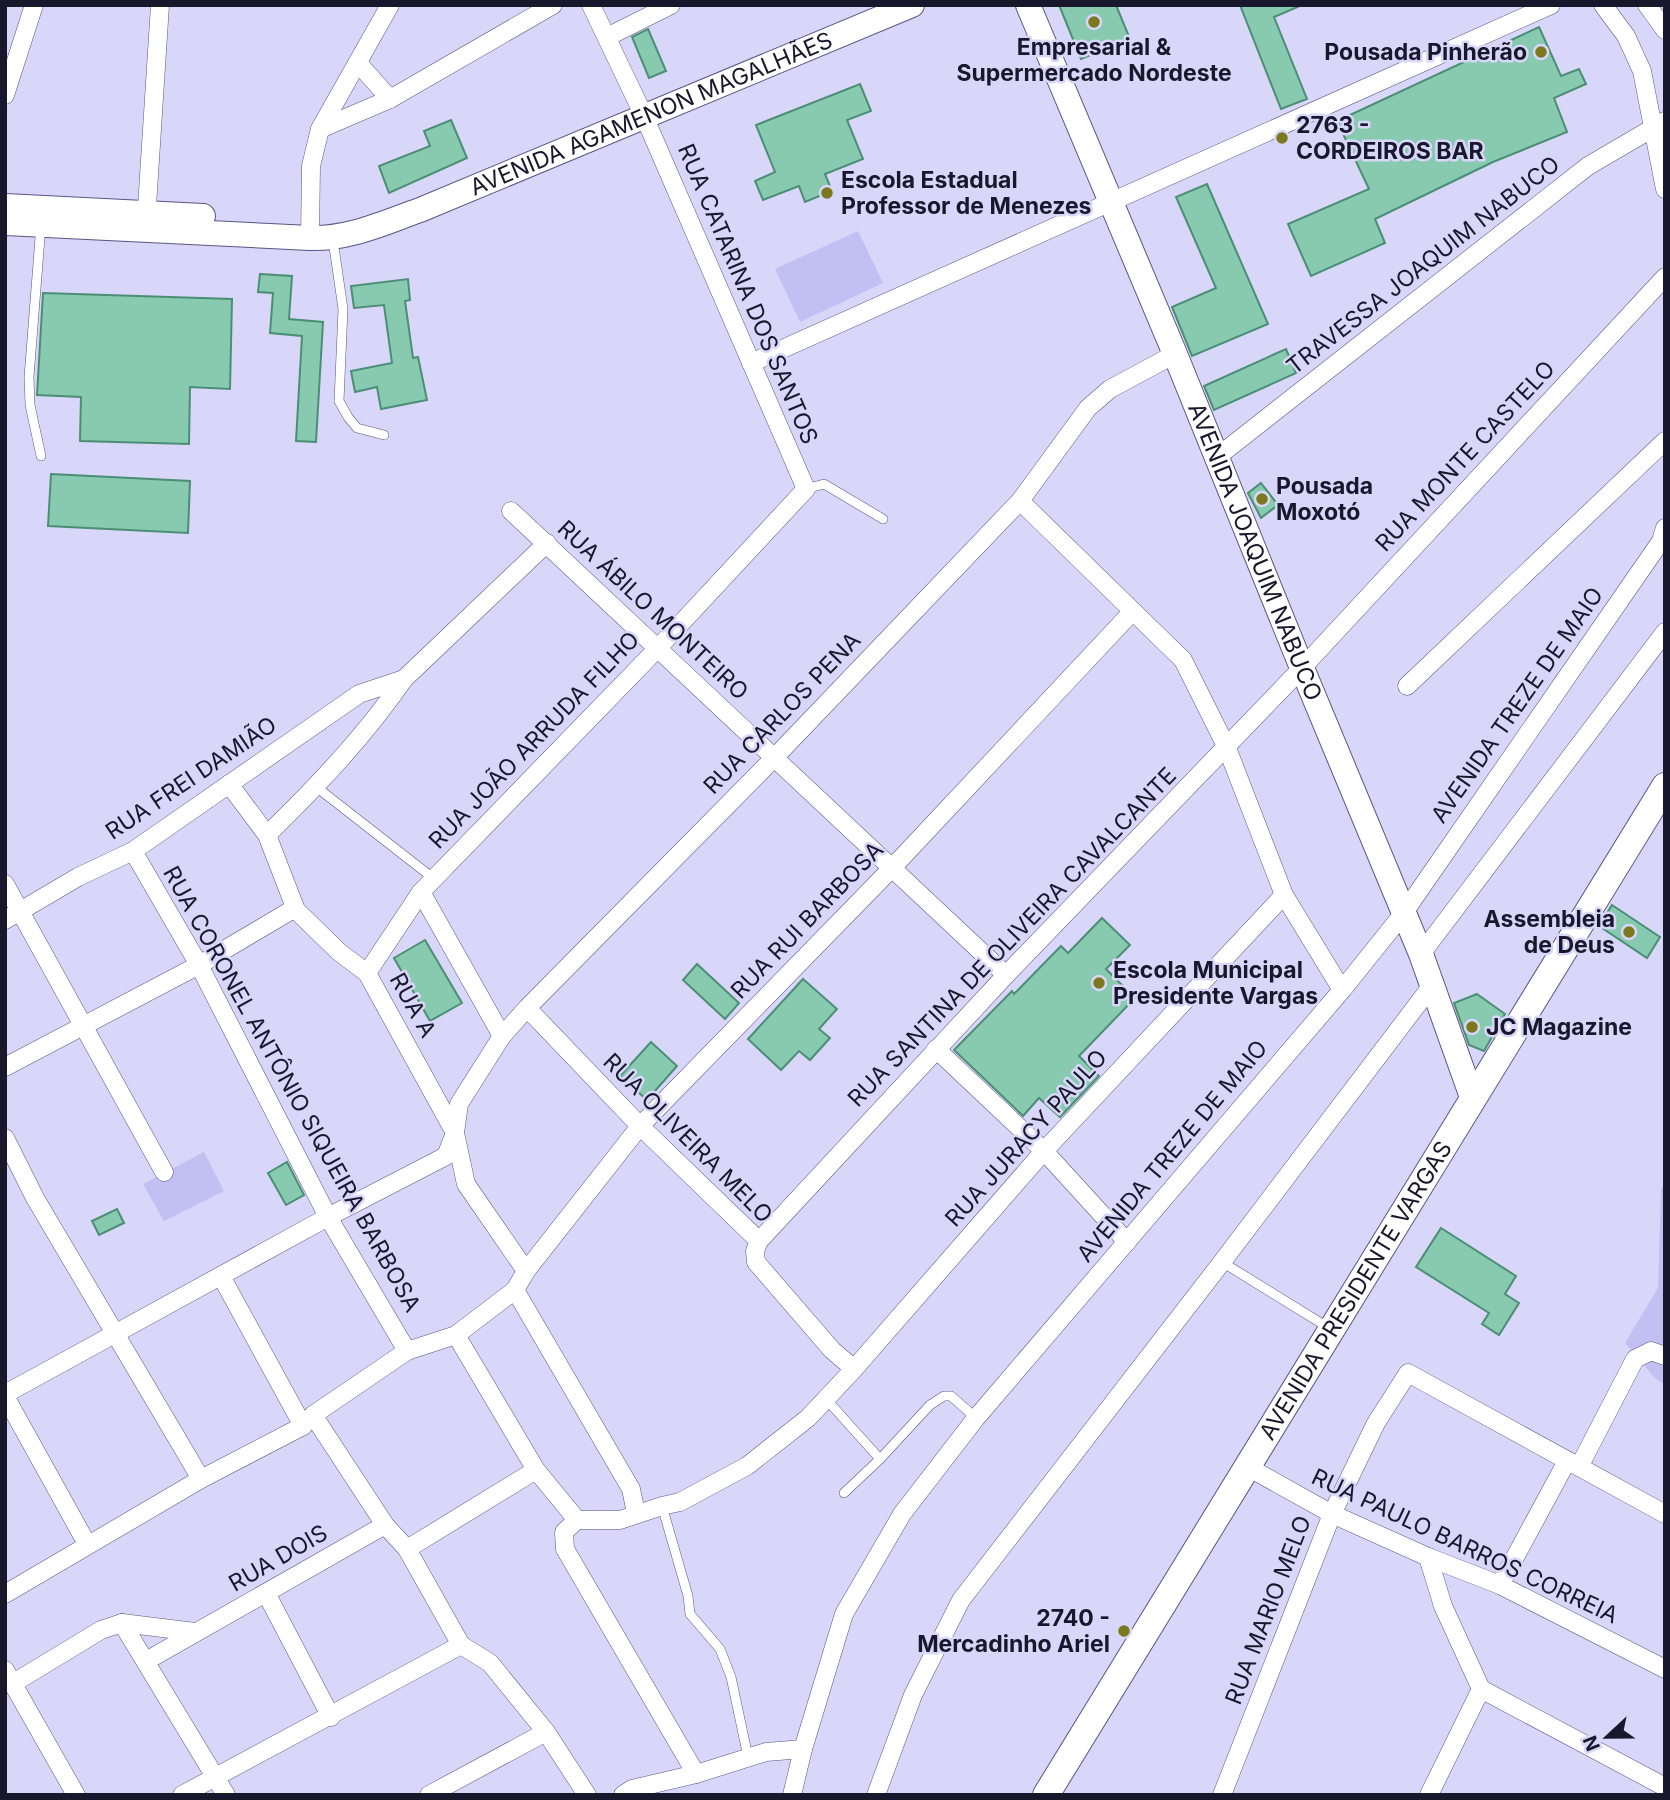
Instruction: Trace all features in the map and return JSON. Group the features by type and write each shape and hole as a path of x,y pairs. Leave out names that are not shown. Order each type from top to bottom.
{"main road":[{"name":"AVENIDA AGAMENON MAGALHÃES","path":"5,223 42,216 357,234 912,5"},
{"name":"AVENIDA JOAQUIM NABUCO","path":"1028,5 1175,354 1421,954 1474,1100"},
{"name":"AVENIDA AGAMENON MAGALHÃES","path":"5,206 42,216"},
{"name":"AVENIDA PRESIDENTE VARGAS","path":"1046,1795 1665,786"}],"street":[{"path":"5,95 34,5"},
{"path":"147,220 160,5"},
{"path":"320,129 390,99 553,5"},
{"name":"RUA CATARINA DOS SANTOS","path":"591,5 644,116 806,489"},
{"path":"607,37 671,5"},
{"path":"751,363 1550,5"},
{"path":"1603,5 1626,37 1642,71 1659,123 1665,186"},
{"path":"1647,5 1665,30"},
{"path":"318,233 312,166 320,129 391,7"},
{"path":"358,63 390,99"},
{"name":"TRAVESSA JOAQUIM NABUCO","path":"1217,457 1588,166 1659,123"},
{"name":"RUA MONTE CASTELO","path":"1302,668 1665,277"},
{"name":"RUA CARLOS PENA","path":"456,1133 459,1104 502,1037 527,1008 775,757 1020,501 1088,408 1110,388 1175,354"},
{"path":"1407,686 1665,441"},
{"name":"RUA JOÃO ARRUDA FILHO","path":"367,973 427,885 658,648 806,489"},
{"path":"1020,501 1183,660 1227,748 1284,895 1342,990"},
{"name":"RUA ÁBILO MONTEIRO","path":"511,511 1006,975"},
{"name":"AVENIDA TREZE DE MAIO","path":"792,1795 803,1749 845,1614 902,1514 976,1418 1342,990 1403,914 1661,541 1665,528"},
{"name":"RUA FREI DAMIÃO","path":"267,835 380,714 404,679 547,543"},
{"name":"RUA RUI BARBOSA","path":"515,1290 526,1271 640,1126 892,869 1132,612"},
{"path":"1421,954 1665,632"},
{"name":"RUA SANTINA DE OLIVEIRA CAVALCANTE","path":"760,1241 936,1049 1302,668"},
{"name":"RUA FREI DAMIÃO","path":"13,915 78,877 133,851 359,694 404,679"},
{"name":"RUA A","path":"229,784 267,835 295,908 339,952 367,973 456,1133 466,1184 526,1271"},
{"name":"RUA CORONEL ANTÔNIO SIQUEIRA BARBOSA","path":"133,851 199,965 328,1217 407,1351"},
{"path":"5,884 13,915 84,1026 164,1172"},
{"path":"427,885 502,1037"},
{"name":"RUA JURACY PAULO","path":"570,1526 620,1520 636,1513 680,1502 747,1466 808,1418 827,1400 1044,1151 1284,895"},
{"path":"5,1067 199,965 295,908"},
{"path":"876,1795 913,1695 961,1600 1433,984"},
{"name":"RUA OLIVEIRA MELO","path":"527,1008 640,1126 760,1241 755,1251 756,1262 832,1350 854,1369"},
{"path":"936,1049 1044,1151 1127,1242"},
{"path":"87,1544 5,1395 328,1217 446,1156 456,1133"},
{"path":"5,1138 35,1198 201,1479"},
{"path":"221,1276 308,1421 384,1525 407,1549 460,1645 490,1663 546,1732 587,1795"},
{"path":"5,1594 87,1544 308,1421 407,1351 456,1335 515,1290 631,1489 636,1513"},
{"path":"456,1335 570,1526 565,1549 696,1774"},
{"path":"1500,1585 1635,1359 1651,1351 1665,1356"},
{"name":"RUA MARIO MELO","path":"1223,1795 1332,1514 1377,1423 1408,1373 1573,1464"},
{"path":"1573,1464 1665,1514"},
{"name":"RUA PAULO BARROS CORREIA","path":"1246,1466 1332,1514 1428,1557 1500,1585 1665,1669"},
{"path":"407,1549 536,1470"},
{"name":"RUA DOIS","path":"146,1661 384,1525"},
{"path":"1428,1557 1443,1606 1481,1689 1665,1787"},
{"path":"267,1593 331,1717"},
{"path":"122,1623 226,1795"},
{"path":"76,1795 8,1677 101,1630 122,1623 195,1632"},
{"path":"182,1795 331,1717 460,1645"},
{"path":"1429,1795 1481,1689"},
{"path":"429,1795 546,1732"},
{"path":"623,1795 632,1789 696,1774 766,1752 803,1749"}],"lane":[{"path":"41,456 30,405 29,377 42,216"},
{"path":"318,233 343,309 339,401 357,428 384,435"},
{"path":"806,489 824,484 883,519"},
{"path":"315,786 427,885"},
{"path":"1222,1262 1331,1329"},
{"path":"844,1493 930,1405 944,1395 951,1396 976,1418"},
{"path":"827,1400 880,1459"},
{"path":"662,1506 688,1596 690,1614 720,1649 731,1677 748,1757"}],"shaded area":[{"path":"858,231 883,283 800,322 775,269"},
{"path":"204,1152 224,1191 164,1221 143,1184"},
{"path":"1665,1181 1665,1385 1655,1378 1625,1343 1658,1288 1661,1190"}],"building":[{"name":"Empresarial & Supermercado Nordeste","path":"1059,5 1116,5 1130,39 1081,59"},
{"path":"1240,5 1302,5 1274,17 1307,99 1281,109"},
{"path":"1539,27 1561,76 1579,69 1586,84 1554,98 1567,132 1493,162 1375,219 1385,243 1311,276 1288,224 1369,189 1337,121"},
{"path":"648,29 666,71 649,78 632,37"},
{"path":"860,84 871,111 847,120 863,159 825,174 832,191 805,202 799,186 763,200 755,181 775,172 756,125"},
{"path":"451,120 467,158 389,193 379,166 430,146 424,131"},
{"path":"1207,184 1268,324 1192,356 1172,307 1216,288 1176,197"},
{"path":"260,274 292,276 289,319 323,322 316,442 296,441 302,336 270,333 273,293 258,292"},
{"path":"408,279 410,300 405,301 413,358 418,357 427,400 381,409 377,387 355,392 351,371 392,363 384,305 354,308 351,286"},
{"path":"43,293 232,299 230,389 190,387 189,444 80,441 81,397 37,395"},
{"path":"1286,349 1296,373 1214,410 1204,386"},
{"path":"51,474 190,481 188,533 48,526"},
{"name":"Pousada Moxotó","path":"1261,483 1278,505 1261,518 1248,493"},
{"name":"Assembleia de Deus","path":"1612,905 1660,937 1647,958 1599,926"},
{"path":"1102,918 1130,945 1106,969 1135,998 1079,1056 1099,1076 1060,1117 1039,1098 1023,1116 954,1050 1061,946 1068,953"},
{"path":"425,940 462,1003 430,1021 394,958"},
{"path":"697,964 739,1003 725,1019 683,980"},
{"path":"803,979 837,1009 819,1029 830,1038 810,1060 799,1051 781,1070 748,1039"},
{"path":"1477,994 1505,1014 1484,1051 1469,1045 1454,1003"},
{"path":"651,1042 677,1066 647,1100 620,1076"},
{"path":"287,1162 304,1195 286,1205 268,1173"},
{"path":"117,1209 124,1223 99,1235 92,1221"},
{"path":"1441,1228 1516,1276 1505,1294 1519,1303 1499,1335 1482,1324 1489,1313 1416,1267"}],"place":[{"name":"Empresarial & Supermercado Nordeste","path":"1094,22"},
{"name":"Pousada Pinherão","path":"1541,52"},
{"name":"2763 - CORDEIROS BAR","path":"1282,138"},
{"name":"Escola Estadual Professor de Menezes","path":"827,193"},
{"name":"Pousada Moxotó","path":"1262,499"},
{"name":"Assembleia de Deus","path":"1629,932"},
{"name":"Escola Municipal Presidente Vargas","path":"1099,983"},
{"name":"JC Magazine","path":"1472,1027"},
{"name":"2740 - Mercadinho Ariel","path":"1124,1631"}]}
